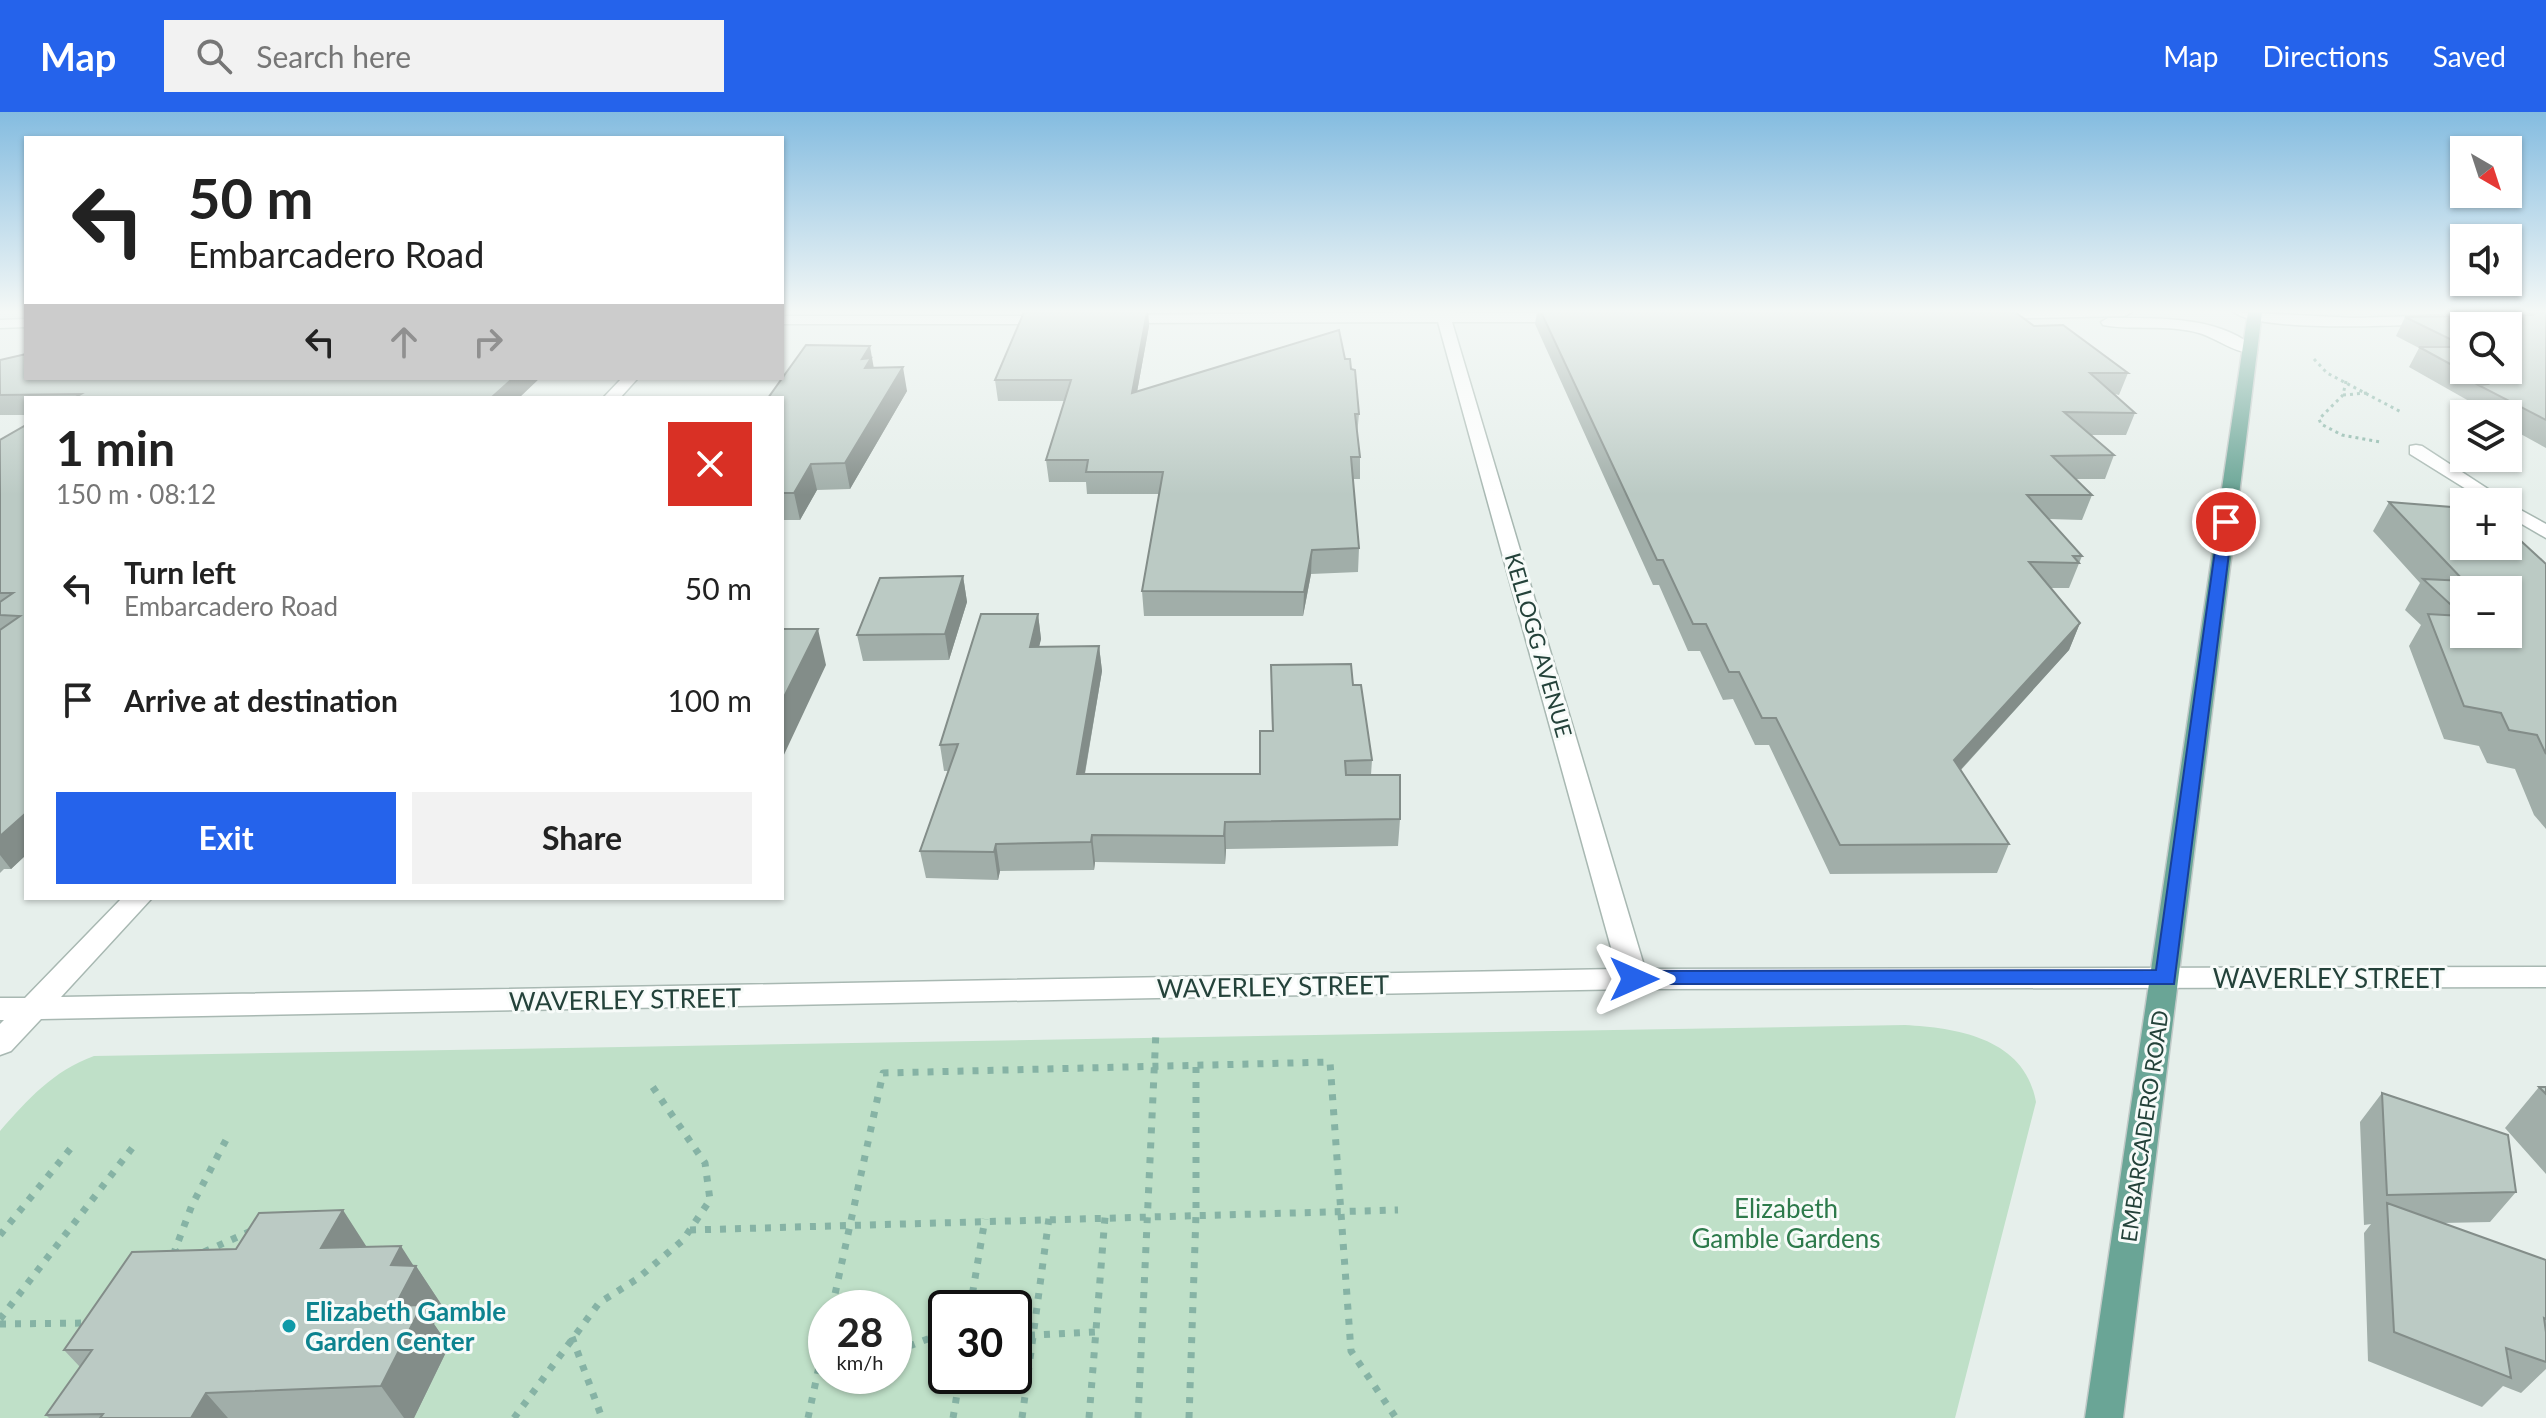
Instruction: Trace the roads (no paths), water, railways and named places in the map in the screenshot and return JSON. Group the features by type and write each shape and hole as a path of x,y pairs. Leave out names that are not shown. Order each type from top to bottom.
{"main road":[{"name":"EMBARCADERO ROAD","path":"2104,1418 2247,373"}],"street":[{"name":"KELLOGG AVENUE","path":"1460,373 1634,979"},
{"path":"613,396 628,380"},
{"path":"2416,450 2477,488"},
{"path":"2522,517 2546,532"},
{"path":"0,1043 136,900"},
{"name":"WAVERLEY STREET","path":"0,1009 1634,979 2546,977"}],"place":[{"name":"Elizabeth Gamble Garden Center","path":"289,1326"}],"park label":[{"name":"Elizabeth Gamble Gardens","path":"1786,1223"}]}
